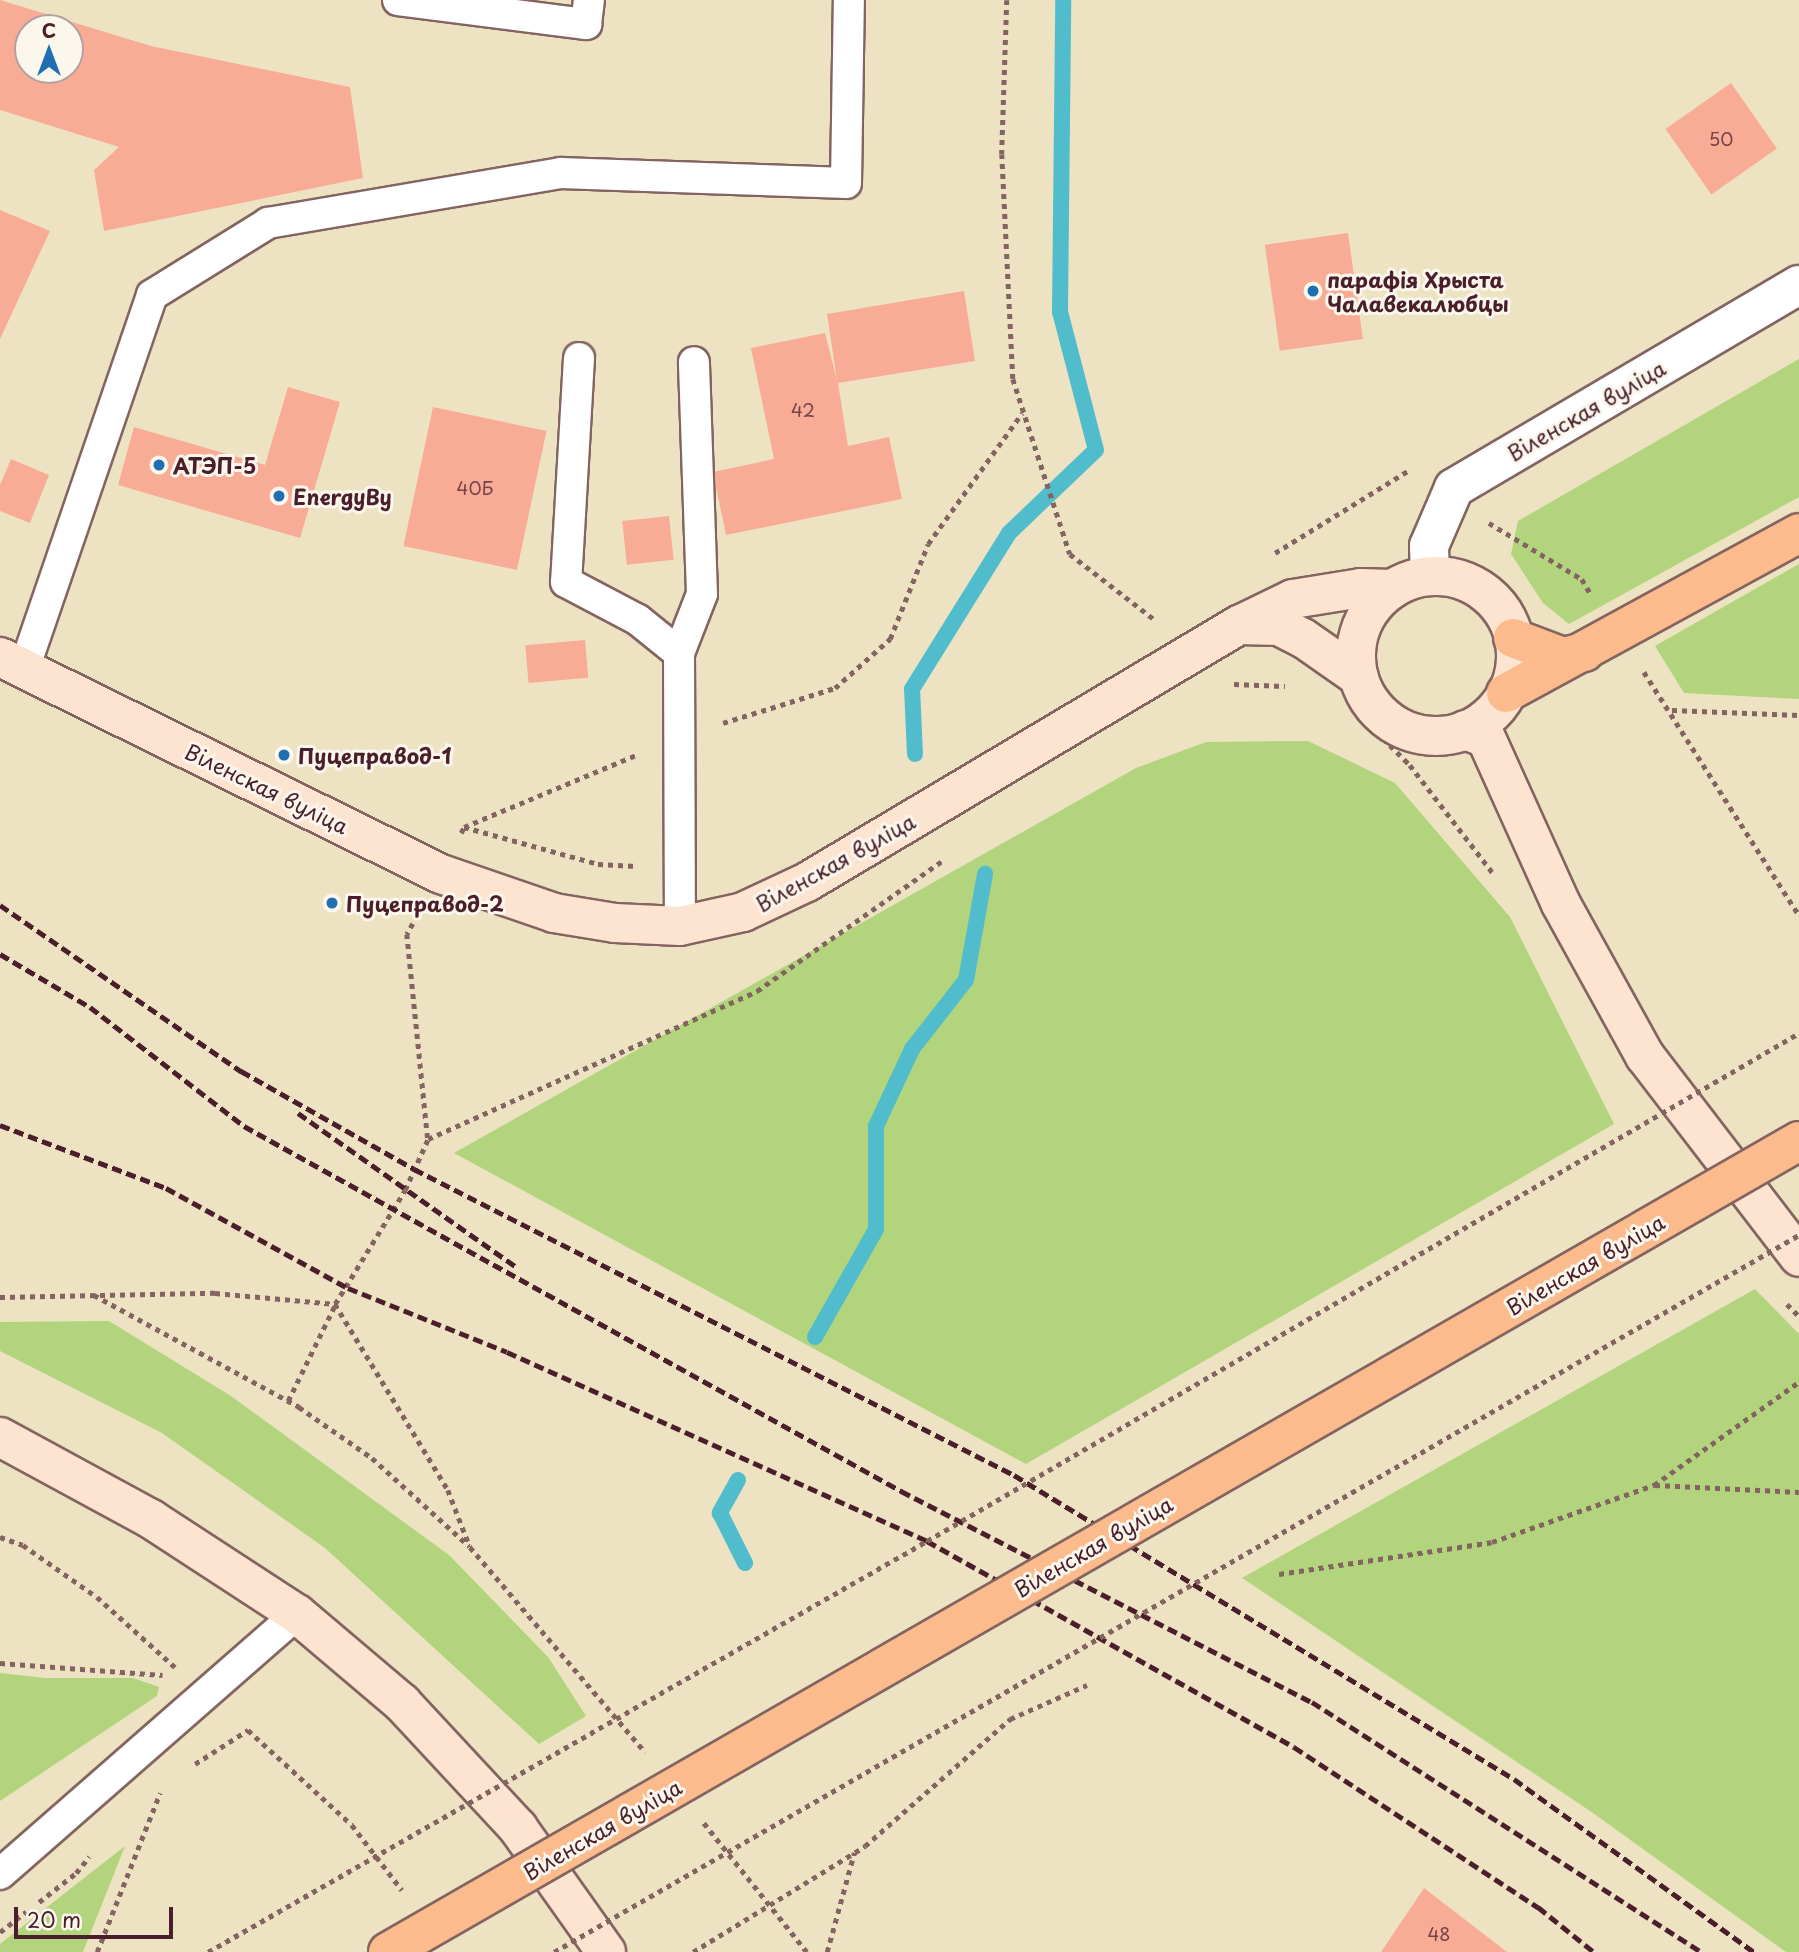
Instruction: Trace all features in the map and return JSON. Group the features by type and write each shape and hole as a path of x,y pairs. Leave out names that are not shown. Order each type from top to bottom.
{"main road":[{"path":"1799,533 1589,650 1486,714 1442,736 1418,734 1395,725 1366,696 1359,677 1357,638 1365,618 1392,589 1430,576 1470,583 1487,594 1501,608 1513,638 1516,666 1486,714 1486,738 1560,904 1645,1056 1799,1257"},
{"name":"Віленская вуліца","path":"12,663 441,874 554,913 615,923 680,926 743,912 807,882 1239,625 1293,599 1361,588 1392,589"},
{"path":"1239,625 1279,626 1303,638 1359,677"},
{"path":"1513,638 1563,657 1589,650"},
{"name":"Віленская вуліца","path":"388,1952 1799,1140"},
{"path":"0,1437 151,1519 297,1614 402,1703 518,1828 606,1952"}],"street":[{"name":"Віленская вуліца","path":"1430,576 1432,535 1454,488 1799,285"}],"lane":[{"path":"398,0 586,24 589,0"},
{"path":"12,663 152,295 268,223 561,173 846,183 849,0"},
{"path":"579,358 566,582 638,620 679,653"},
{"path":"680,926 679,653 702,594 694,362"},
{"path":"0,1874 297,1614"}],"path":[{"path":"1007,0 1002,154 1013,379 1070,554 1160,624"},
{"path":"464,827 680,737 835,688 890,639 928,544 1022,413"},
{"path":"1225,684 1275,684 1298,689"},
{"path":"1672,710 1799,715"},
{"path":"1363,718 1410,765 1501,884"},
{"path":"288,1401 335,1304 405,1190 428,1139 757,991 949,855"},
{"path":"208,1952 927,1541 1799,1033"},
{"path":"1642,1115 1650,1126"},
{"path":"554,1952 1799,1235"},
{"path":"1751,1258 1760,1269"},
{"path":"0,1297 215,1293 335,1304"},
{"path":"93,1295 288,1401 372,1458 470,1547 655,1764"},
{"path":"1785,1302 1799,1316"},
{"path":"335,1304 448,1490 470,1547"},
{"path":"1279,1574 1492,1542 1654,1485 1799,1382"},
{"path":"1654,1485 1799,1492"},
{"path":"0,1537 23,1545 97,1597 185,1676"},
{"path":"0,1663 173,1675"},
{"path":"693,1952 854,1852 1010,1719 1087,1685"},
{"path":"242,1725 352,1825 409,1899"},
{"path":"185,1771 248,1730"},
{"path":"97,1952 163,1784"},
{"path":"699,1817 807,1952"},
{"path":"827,1952 854,1852"}],"green space":[{"path":"1799,359 1799,497 1569,624 1543,603 1511,554 1518,521"},
{"path":"1799,564 1799,699 1684,693 1655,646"},
{"path":"1308,741 1395,783 1510,917 1614,1124 1026,1464 454,1153 1136,768 1206,742"},
{"path":"1755,1289 1799,1334 1799,1952 1786,1952 1593,1813 1242,1578"},
{"path":"109,1321 231,1396 449,1555 548,1657 586,1716 539,1744 325,1548 162,1433 0,1351 0,1322"},
{"path":"0,1673 45,1678 133,1678 159,1687 157,1696 0,1801"},
{"path":"125,1846 83,1952 0,1952 0,1944"}],"building":[{"path":"0,0 46,14 14,14 14,84 84,84 84,26 151,46 350,87 363,178 104,231 94,170 119,147 0,110"},
{"path":"1731,83 1777,149 1711,194 1665,129"},
{"path":"0,210 50,231 0,339"},
{"name":"парафія Хрыста Чалавекалюбцы","path":"1348,233 1363,339 1280,351 1265,245"},
{"path":"964,291 975,361 838,383 848,446 889,437 902,499 726,535 713,472 774,459 751,348 825,333 837,380 827,314"},
{"path":"288,387 340,402 300,538 118,485 134,427 265,465"},
{"path":"433,407 546,431 517,570 403,546"},
{"path":"11,459 49,475 30,523 0,511 0,485"},
{"path":"669,516 674,560 627,565 622,521"},
{"path":"585,640 588,678 529,683 525,645"},
{"path":"1424,1888 1507,1952 1381,1952"}],"waterway":[{"path":"915,754 912,689 1009,533 1096,450 1060,312 1063,0"},
{"path":"815,1337 876,1229 876,1126 912,1049 966,980 985,874"},
{"path":"738,1480 720,1513 745,1563"}],"railway":[{"path":"0,905 241,1071 414,1169 1014,1475 1514,1779 1754,1952"},
{"path":"0,954 90,1007 244,1126 901,1491 1312,1702 1701,1952"},
{"path":"298,1113 515,1266"},
{"path":"0,1125 166,1188 348,1288 507,1352 927,1541 1294,1747 1538,1907 1594,1952"}],"place":[{"name":"парафія Хрыста Чалавекалюбцы","path":"1313,291"},
{"name":"АТЭП-5","path":"159,465"},
{"name":"EnergyBy","path":"279,496"},
{"name":"Пуцеправод-1","path":"284,755"},
{"name":"Пуцеправод-2","path":"332,903"}]}
